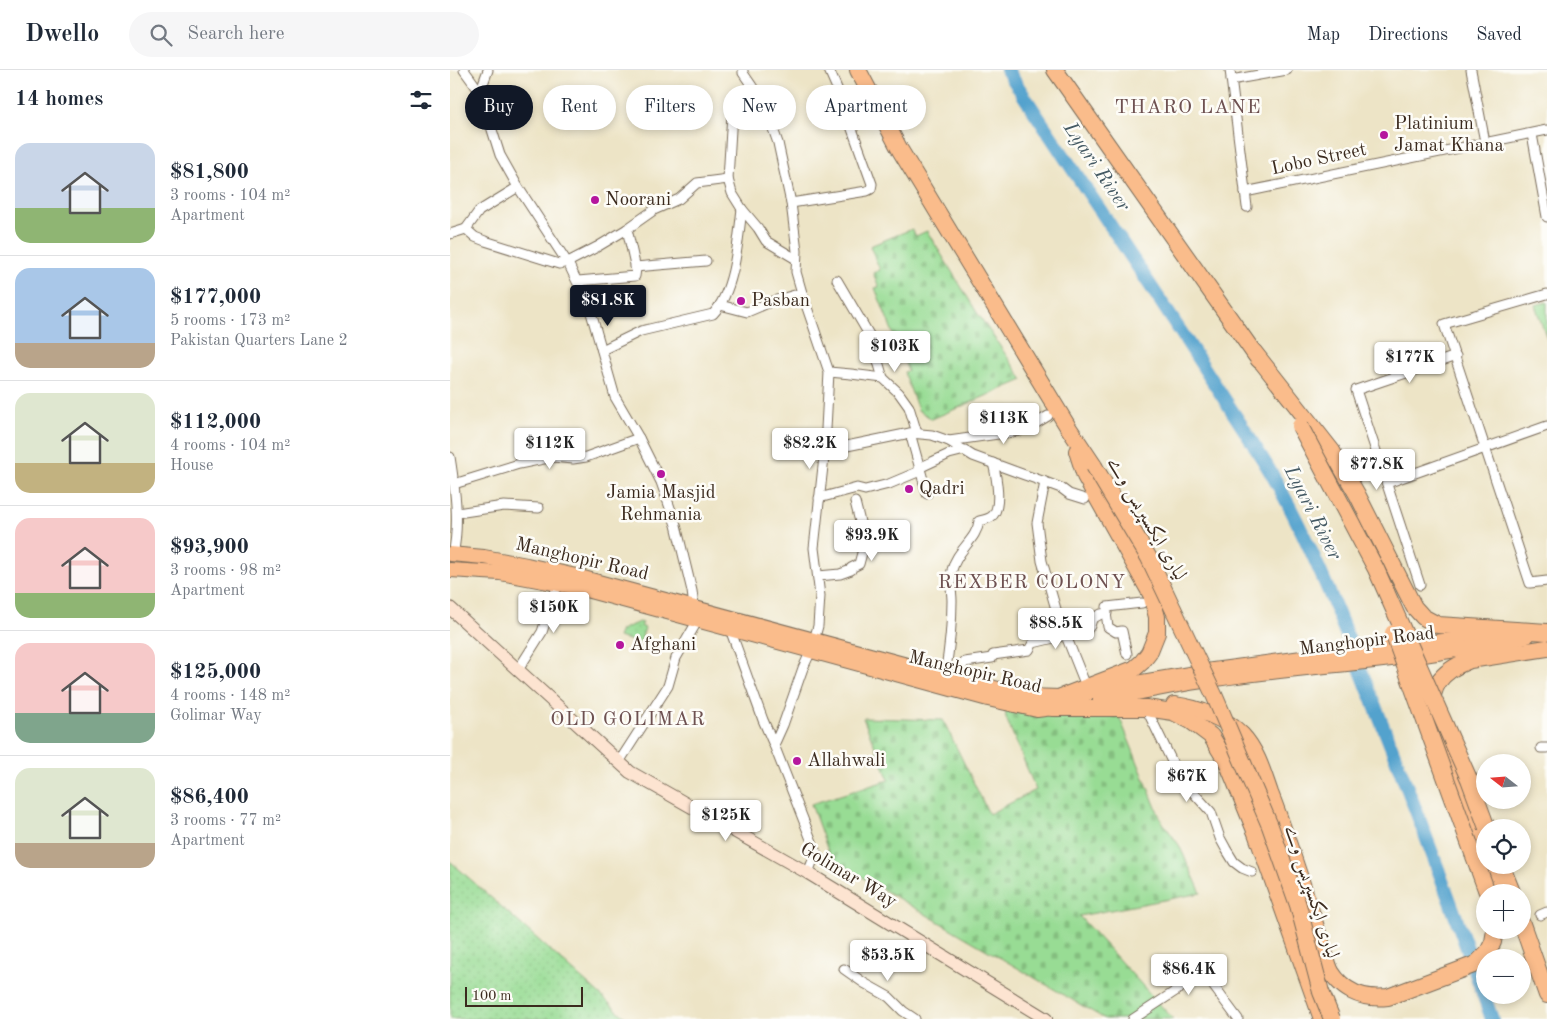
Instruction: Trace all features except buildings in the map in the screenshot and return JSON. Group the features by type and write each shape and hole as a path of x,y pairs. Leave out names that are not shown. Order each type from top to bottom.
{"highway":[{"name":"لیاری ایکسپریس وے","path":"858,70 900,150 1149,558 1215,697 1270,826 1298,905 1321,992 1332,1019"},
{"path":"1055,70 1245,342 1332,451 1414,607 1423,617 1438,625 1547,633"},
{"path":"1254,352 1300,426 1379,577 1470,779 1484,819"},
{"path":"1057,702 1130,662 1142,662 1149,653 1157,633 1157,617 1151,594 1085,476 1068,427"},
{"path":"1339,498 1392,631 1484,884"},
{"path":"1476,835 1433,718 1431,704 1433,693 1446,672 1459,664 1470,660 1547,648"},
{"path":"1057,702 1102,708 1146,708 1173,712 1191,721 1211,736 1227,762 1256,833 1322,1019"},
{"path":"1102,708 1162,704 1187,707 1230,725 1249,742 1281,820 1331,973"},
{"path":"1298,905 1331,973 1341,984 1363,997 1388,997 1476,963"},
{"path":"1521,939 1539,972"},
{"path":"1527,939 1547,995"}],"main road":[{"name":"Manghopir Road","path":"451,554 484,557 576,576 696,613 1037,710 1088,693 1130,684 1214,674 1391,660 1494,644 1547,633"},
{"name":"Manghopir Road","path":"450,570 500,573 696,613 730,629 813,645 1057,702"},
{"name":"Golimar Way","path":"450,608 630,772 808,873 1046,1019"},
{"name":"Manghopir Road","path":"1214,674 1383,647 1492,636 1528,636"}],"street":[{"path":"464,70 475,85"},
{"path":"478,70 486,74"},
{"path":"743,70 743,73 756,92 778,143 791,203 796,272 829,372 825,448 814,548 820,596 818,626 813,645 774,745"},
{"path":"791,203 871,189 872,184 829,70"},
{"path":"1230,70 1247,207"},
{"path":"1231,80 1288,70"},
{"path":"1471,70 1485,142"},
{"path":"492,130 500,155 518,187 568,262 578,281 590,309 615,397 639,438 661,482 676,525 692,591 696,613 676,658 668,686 619,762"},
{"path":"731,130 728,179 732,193 766,241 796,258"},
{"name":"Lobo Street","path":"1245,192 1547,130"},
{"path":"1532,134 1547,217"},
{"path":"466,229 475,237 485,241 559,264 568,262 627,229 654,210 679,198 697,183 728,179"},
{"path":"450,234 466,229 479,211 518,187"},
{"path":"602,350 641,330 712,314 720,305 735,262 742,209"},
{"path":"578,281 635,276 635,267 627,229"},
{"path":"635,267 706,261"},
{"path":"837,280 871,338 883,378 910,407 920,469 927,494"},
{"path":"720,305 747,312 773,301 802,293"},
{"path":"1547,294 1444,324 1530,583 1547,581"},
{"path":"1420,585 1356,390 1456,356"},
{"path":"829,372 883,378"},
{"path":"949,441 1019,431 1048,416"},
{"path":"1386,483 1547,426"},
{"path":"825,448 842,447 913,433 932,435 949,441 973,456 1061,488 1069,494 1084,499"},
{"path":"454,484 519,464 554,458 573,459 586,457 639,438"},
{"path":"819,498 857,488 866,490 889,484 949,454 965,450"},
{"path":"450,457 457,513 451,554"},
{"path":"951,676 951,572 958,554 978,530 979,521 992,516 996,509 997,481 993,463"},
{"path":"1045,482 1037,523 1042,561 1058,616 1086,686"},
{"path":"818,576 840,574 859,564 865,542 855,502"},
{"path":"457,513 504,506 539,508"},
{"path":"518,670 542,632 558,584"},
{"path":"1130,662 1122,631 1116,632 1108,627 1107,607 1142,603"},
{"path":"951,676 965,662 992,658 993,655 1028,650 1033,643 1087,630 1092,619 1106,613"},
{"path":"730,629 763,720 816,852 808,873"},
{"path":"1146,708 1180,778 1211,812 1220,838 1234,862 1252,872"},
{"path":"844,969 889,997 903,1011 915,1019"},
{"path":"1133,1019 1197,977 1210,980 1238,1019"}],"green space":[{"path":"912,229 916,236 927,231 976,311 1023,380 932,419 918,410 904,372 908,371 875,288 879,287 873,273 880,270 870,246"},
{"path":"1547,302 1547,339 1535,305"},
{"path":"639,622 643,623 641,626 645,628 640,643 618,637 621,630"},
{"path":"1005,703 1115,706 1161,820 1179,845 1201,893 1079,916 1173,1019 1105,1019 831,859 811,804 889,780 863,718 943,720 989,814 1036,790 1006,718"},
{"path":"450,861 627,1019 450,1019"}],"waterway":[{"name":"Lyari River","path":"1007,70 1243,427 1270,470 1292,511 1329,592 1389,740 1492,1019"}],"place":[{"name":"Platinium Jamat Khana","path":"1384,135"},
{"name":"Noorani","path":"595,200"},
{"name":"Pasban","path":"741,301"},
{"name":"Jamia Masjid Rehmania","path":"661,474"},
{"name":"Qadri","path":"909,489"},
{"name":"Afghani","path":"620,645"},
{"name":"Allahwali","path":"797,761"}],"district":[{"name":"THARO LANE","path":"1188,108"},
{"name":"REXBER COLONY","path":"1032,583"},
{"name":"OLD GOLIMAR","path":"628,720"}]}
